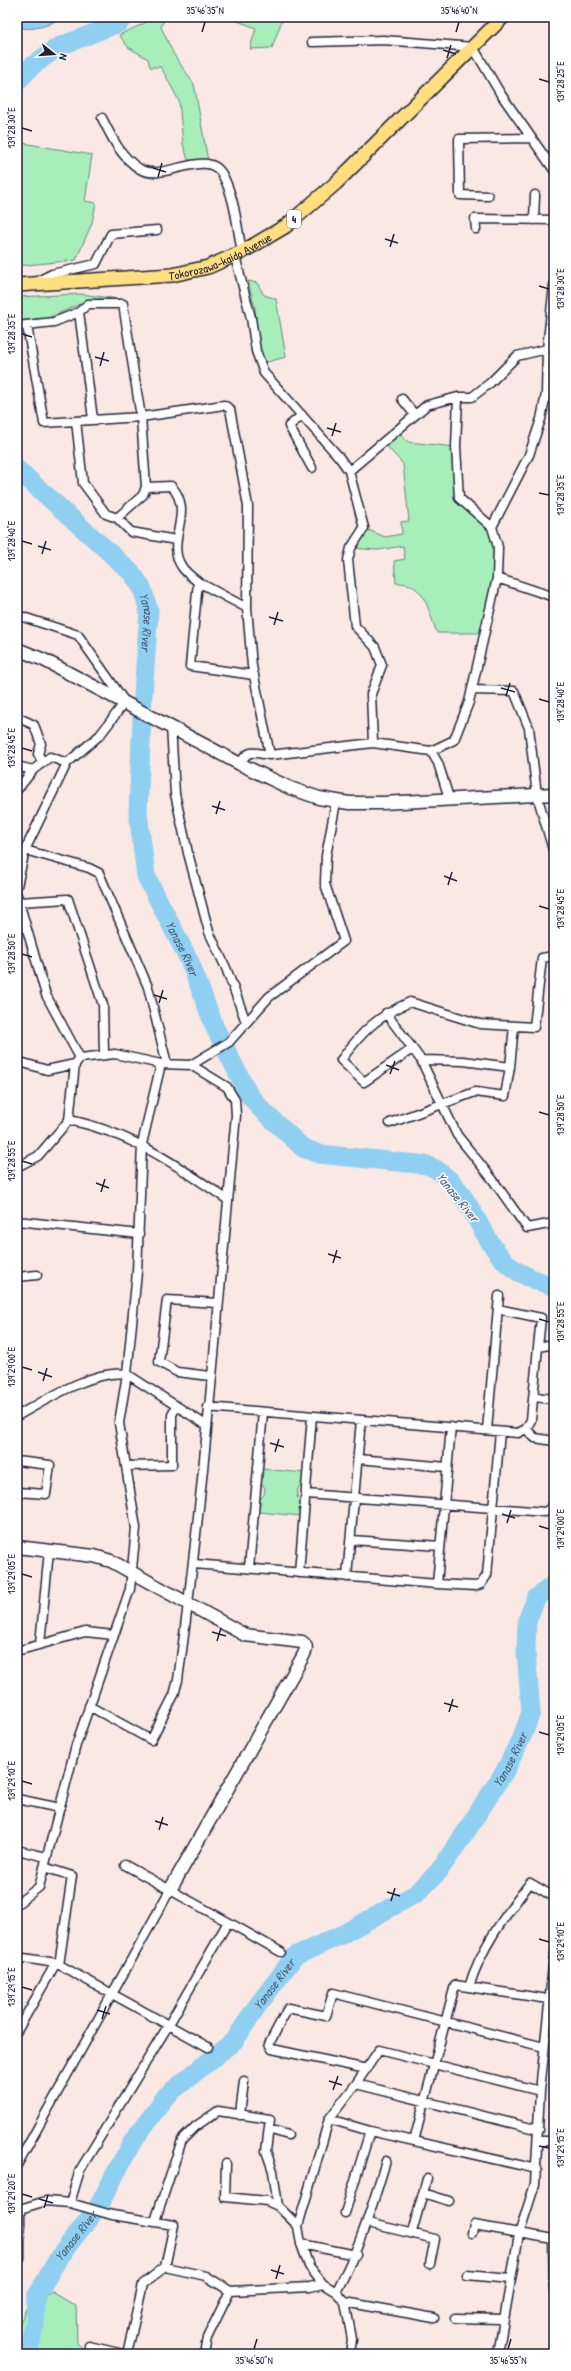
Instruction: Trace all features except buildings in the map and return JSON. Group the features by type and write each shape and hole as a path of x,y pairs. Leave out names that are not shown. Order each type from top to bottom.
{"main road":[{"name":"Tokorozawa-kaido Avenue","path":"17,285 172,276 208,267 238,254 286,226 336,183 503,17"}],"street":[{"path":"312,42 384,40 473,47 500,93 530,138 554,170"},
{"path":"102,118 117,147 139,169 152,174 192,164 212,165 222,173 231,201 238,254 256,351 264,373 349,471 364,528 351,548 348,560 355,626 375,647 382,665 371,694 373,743"},
{"path":"488,196 460,196 459,139 530,138"},
{"path":"534,220 535,195"},
{"path":"476,229 476,219 554,220"},
{"path":"32,284 52,274 96,264 111,234 157,230"},
{"path":"492,527 529,455 541,418 546,394 551,349 554,285"},
{"path":"17,326 54,322 80,312 88,304 123,304 141,417 146,487 143,495 117,518"},
{"path":"80,312 93,418"},
{"path":"27,326 44,423 76,421 93,418 141,417 224,405 230,409 248,506 247,608 254,675 270,755"},
{"path":"349,471 427,405 458,397 472,397 490,383 517,356 551,349"},
{"path":"546,394 554,384"},
{"path":"240,764 244,755 249,753 270,755 373,743 431,751 454,740 472,690 497,578 498,547 492,527 459,498 456,447 458,397"},
{"path":"402,399 415,415"},
{"path":"302,415 288,426 312,468"},
{"path":"76,421 83,483 106,514 117,518 131,532 176,540"},
{"path":"146,487 171,486 178,493 182,518 176,540 182,567 198,582 247,608"},
{"path":"497,578 553,594"},
{"path":"198,582 190,666 254,675"},
{"path":"17,615 78,635 126,703"},
{"path":"17,649 44,660 240,764 290,788 336,802 382,803 449,798 554,794"},
{"path":"472,690 514,691 530,735 537,794 554,854"},
{"path":"17,886 25,850 67,763 100,735 126,703"},
{"path":"17,717 34,725 41,744 38,754 43,763"},
{"path":"169,725 175,794 188,853 209,932 226,968 246,1022"},
{"path":"431,751 438,763 449,798"},
{"path":"17,790 33,770 50,757 67,763"},
{"path":"17,766 33,770"},
{"path":"191,1065 208,1053 229,1042 269,997 344,941 325,884 326,856 336,802"},
{"path":"17,1904 39,1887 46,1857 89,1706 130,1589 133,1573 136,1528 119,1423 127,1374 139,1234 142,1144 164,1064 148,987 99,873 89,868 25,850"},
{"path":"17,1167 38,1156 70,1120 78,1061 46,995 17,899 68,899 103,1005 104,1054"},
{"path":"412,1049 364,1082 341,1060 361,1033 386,1014 410,1002 480,1024 534,1027 542,958 554,956"},
{"path":"386,1014 421,1060 457,1136 493,1180 527,1228 554,1223"},
{"path":"390,1123 475,1092 505,1096 510,1067 514,1026"},
{"path":"17,1061 48,1070 104,1054 115,1054 164,1064 191,1065 227,1087 235,1100 236,1115 207,1407 194,1564 178,1680 174,1695 151,1740 89,1706"},
{"path":"421,1060 463,1061 510,1067"},
{"path":"70,1120 98,1126 142,1144 228,1200"},
{"path":"17,1221 139,1234"},
{"path":"17,1276 37,1275"},
{"path":"487,1430 499,1296"},
{"path":"210,1376 177,1372 159,1362 167,1300 218,1303"},
{"path":"207,1407 518,1433 526,1429 531,1420 542,1318 498,1309"},
{"path":"538,1347 554,1344"},
{"path":"17,1416 70,1388 93,1378 118,1373 127,1374 206,1425"},
{"path":"534,1397 554,1399"},
{"path":"126,1466 172,1465 172,1415 176,1406"},
{"path":"249,1568 264,1412"},
{"path":"299,1573 312,1416"},
{"path":"347,1577 361,1420"},
{"path":"437,1584 451,1428"},
{"path":"526,1429 535,1438 554,1441"},
{"path":"194,1564 476,1586 485,1580 487,1575 500,1432"},
{"path":"358,1459 447,1467"},
{"path":"17,1462 50,1465 46,1494 17,1492"},
{"path":"306,1494 444,1506 545,1512 552,1507"},
{"path":"351,1540 440,1546"},
{"path":"17,1547 94,1556 111,1561 245,1635 302,1642 306,1650 17,2165"},
{"path":"40,1644 49,1551"},
{"path":"17,1651 85,1632 114,1635"},
{"path":"17,1799 60,1808"},
{"path":"17,1850 46,1857"},
{"path":"125,1865 281,1952"},
{"path":"17,2031 58,1964 72,1876 44,1868"},
{"path":"469,1987 475,1966 496,1929 530,1883 554,1897"},
{"path":"70,2203 80,2170 168,2026 228,1922"},
{"path":"498,2354 519,2234 535,2184 537,2169 540,2090 548,1999 554,1956"},
{"path":"17,1957 58,1964 208,2047"},
{"path":"414,2141 455,1985 548,1999"},
{"path":"367,2069 272,2049 269,2044 288,2008 326,2016 333,1993 544,2047"},
{"path":"350,2354 352,2339 345,2302 336,2292 323,2284 309,2266 300,2244 298,2226 329,2119 367,2069 379,2050 540,2090"},
{"path":"240,2115 244,2081"},
{"path":"356,2084 539,2130"},
{"path":"155,2221 182,2140 196,2126 218,2111 270,2119 266,2150 273,2171 278,2206"},
{"path":"329,2119 370,2131 537,2169"},
{"path":"269,2129 288,2135"},
{"path":"345,2213 370,2131"},
{"path":"538,2141 554,2141"},
{"path":"336,2292 356,2254 368,2223 386,2161"},
{"path":"226,2164 225,2196 267,2201 278,2206 298,2226"},
{"path":"412,2232 427,2180"},
{"path":"423,2193 450,2202"},
{"path":"17,2258 20,2258 18,2208 46,2201 81,2205 112,2215 174,2225 165,2266 143,2284 127,2354"},
{"path":"368,2223 412,2232 435,2239 430,2264"},
{"path":"472,2233 474,2225 519,2234 553,2238 554,2289"},
{"path":"300,2244 356,2254"},
{"path":"165,2266 206,2276 230,2291 310,2287 323,2284"},
{"path":"468,2274 510,2279"},
{"path":"204,2354 207,2338 230,2291"},
{"path":"345,2302 434,2318"},
{"path":"455,2318 503,2319"},
{"path":"89,2346 123,2354"}],"green space":[{"path":"149,17 165,17 161,27 174,55 194,84 208,161 188,160 183,144 179,101 161,67 150,67 148,59 128,47 119,35 145,23"},
{"path":"227,17 283,17 272,48 250,49 256,28"},
{"path":"17,142 92,155 85,201 96,203 92,223 76,260 17,266"},
{"path":"248,281 257,283 264,295 276,299 286,357 267,362 263,360 259,347 255,308"},
{"path":"81,294 119,299 91,299 48,318 17,321 17,297"},
{"path":"397,430 408,442 456,447 459,498 492,527 498,547 485,633 437,633 428,607 419,592 406,584 396,583 394,561 405,559 403,546 378,550 351,548 364,528 385,537 402,534 401,522 409,521 403,464 383,442"},
{"path":"262,1469 305,1473 304,1484 298,1488 297,1497 302,1502 301,1516 258,1512 259,1500 264,1495 265,1488 261,1483"},
{"path":"52,2292 76,2306 77,2343 87,2354 33,2354 36,2348 41,2300"},
{"path":"30,2300 33,2300 31,2330 23,2354 17,2354 17,2325 19,2325"}],"water":[{"path":"17,17 62,17 41,27 30,29 17,28"}],"waterway":[{"name":"Yanase River","path":"17,82 32,66 58,47 119,23 124,17"},
{"name":"Yanase River","path":"17,469 132,573 142,588 149,611 143,695 138,813 146,876 190,962 215,1028 249,1095 262,1110 303,1148 319,1154 427,1165 442,1173 463,1197 489,1241 510,1266 514,1270 554,1287"},
{"name":"Yanase River","path":"28,2354 35,2324 36,2297 59,2257 98,2207 131,2144 166,2096 235,2040 255,2009 295,1956 343,1934 417,1893 439,1871 465,1833 505,1771 524,1732 531,1712 526,1652 527,1621 536,1598 554,1584"}]}
